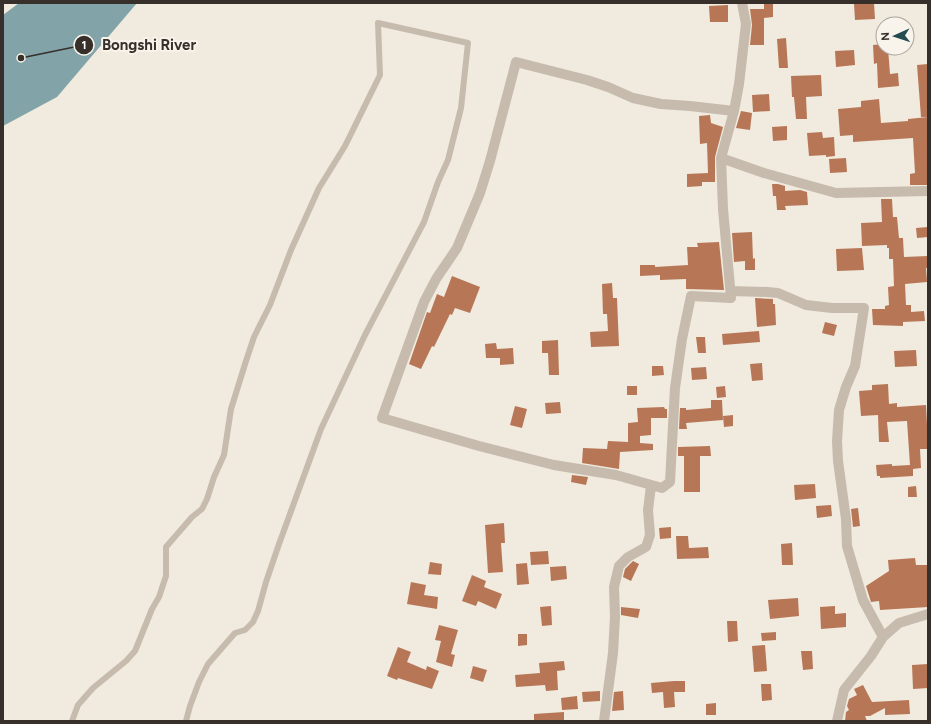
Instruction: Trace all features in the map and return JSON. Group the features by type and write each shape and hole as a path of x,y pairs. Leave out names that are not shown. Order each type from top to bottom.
{"street":[{"path":"734,111 660,104 633,98 587,80 516,62 480,193 457,248 436,279 424,302 382,418 479,446 554,465 616,475 662,488 670,482 675,388 682,339 691,296 731,298 723,209 721,158 734,111 739,84 746,24 742,3"},
{"path":"721,158 764,173 836,192 928,191"},
{"path":"731,292 778,293 806,305 832,308 864,308 855,366 846,387 839,410 837,441 838,461 846,519 847,546 863,600 883,637"},
{"path":"604,721 613,653 615,617 614,586 619,566 628,557 646,547 650,535 648,510 651,486"},
{"path":"837,721 844,690 871,656 883,637 899,623 928,614"}],"lane":[{"path":"72,721 78,705 93,688 126,661 135,651 152,609 159,597 166,576 166,547 192,517 202,509 207,499 214,477 224,455 231,409 254,337 270,305 291,250 319,188 344,146 380,75 378,23 468,43 461,108 448,160 438,182 424,222 365,336 321,429 279,544 253,622 245,630 235,633 208,664 199,682 186,721"}],"water":[{"path":"19,3 137,3 57,97 3,126 3,15"}],"building":[{"path":"764,3 773,3 773,17 764,18 764,45 750,45 752,25 750,9 764,9"},
{"path":"874,3 875,19 855,20 854,4"},
{"path":"728,5 728,22 710,22 709,6"},
{"path":"786,38 788,68 779,68 777,39"},
{"path":"873,45 875,45 875,56 889,56 890,74 898,73 899,86 878,88 877,63 874,64"},
{"path":"854,50 855,65 836,67 835,51"},
{"path":"928,64 928,117 921,117 917,65"},
{"path":"821,75 822,96 806,97 807,119 796,119 794,97 792,97 791,76"},
{"path":"769,94 770,111 753,112 752,95"},
{"path":"879,99 881,123 908,121 908,119 928,117 928,185 910,185 910,174 915,173 913,138 853,142 853,135 840,136 838,109 861,107 861,101"},
{"path":"741,111 752,113 750,130 736,128"},
{"path":"710,115 711,123 723,127 715,157 715,182 702,182 702,186 687,187 687,174 708,173 707,143 700,144 699,116"},
{"path":"787,126 787,140 773,141 772,127"},
{"path":"822,132 823,138 834,137 835,156 809,156 807,133"},
{"path":"846,158 847,172 830,173 829,159"},
{"path":"772,184 785,186 785,191 800,190 807,192 808,205 785,206 786,210 777,210 776,196 773,196"},
{"path":"881,199 892,199 893,217 897,217 899,238 903,238 904,257 928,256 928,268 926,268 927,282 905,284 906,305 911,305 911,312 924,311 925,321 903,322 903,326 873,325 872,309 885,309 885,306 889,305 888,287 894,286 893,259 889,259 889,248 887,248 887,245 862,246 861,223 882,222"},
{"path":"928,227 928,237 917,238 916,228"},
{"path":"752,232 755,270 745,270 745,261 734,262 732,233"},
{"path":"719,242 724,290 686,289 686,279 660,280 660,275 640,276 640,265 655,265 655,267 688,265 687,247 698,247 697,243"},
{"path":"862,248 864,270 837,271 836,249"},
{"path":"452,276 480,287 470,313 455,308 452,315 450,314 434,347 432,346 421,369 409,364 427,312 430,313 437,294 444,297"},
{"path":"612,283 613,298 617,298 619,346 591,347 590,332 608,331 607,314 603,314 602,284"},
{"path":"755,298 773,299 773,304 775,304 776,325 757,327"},
{"path":"825,322 837,325 834,336 822,333"},
{"path":"759,331 760,342 723,345 722,334"},
{"path":"696,337 705,337 706,353 698,353"},
{"path":"558,340 559,375 549,375 548,353 542,353 542,341"},
{"path":"496,343 497,349 513,348 514,364 500,365 500,358 486,358 485,344"},
{"path":"916,350 917,366 895,367 894,351"},
{"path":"762,363 763,380 752,381 750,364"},
{"path":"652,366 663,366 664,375 652,376"},
{"path":"706,367 707,379 692,380 691,368"},
{"path":"888,384 889,404 897,403 897,407 926,405 928,449 920,449 921,468 913,469 913,476 880,478 880,476 877,476 876,465 910,465 907,421 887,422 889,442 879,442 878,415 861,416 859,391 872,390 872,385"},
{"path":"627,386 637,386 637,395 627,395"},
{"path":"725,386 726,397 717,398 716,387"},
{"path":"711,400 722,400 723,420 686,423 687,429 679,429 680,408 686,408 686,410 711,408"},
{"path":"560,402 561,413 546,414 545,403"},
{"path":"515,406 527,409 522,428 510,425"},
{"path":"664,407 667,409 667,418 651,418 651,435 640,436 640,443 653,444 653,450 620,452 619,469 582,463 583,448 607,449 608,441 628,442 628,423 638,422 637,408"},
{"path":"733,415 733,426 724,427 723,416"},
{"path":"710,446 711,456 700,456 700,492 684,492 684,456 678,456 678,447"},
{"path":"572,475 588,477 586,485 571,482"},
{"path":"815,484 816,498 795,500 794,485"},
{"path":"916,486 917,497 908,497 908,487"},
{"path":"831,505 832,516 817,518 816,506"},
{"path":"858,508 860,526 853,527 851,509"},
{"path":"504,523 505,543 501,543 503,572 488,573 485,525"},
{"path":"671,527 671,538 660,539 659,528"},
{"path":"676,536 688,536 689,548 708,547 709,558 677,559"},
{"path":"792,543 793,565 782,565 781,544"},
{"path":"548,551 549,564 531,565 530,552"},
{"path":"915,558 916,565 928,565 928,607 880,610 879,601 871,602 866,586 889,571 888,560"},
{"path":"633,561 639,564 631,581 623,577 625,569"},
{"path":"430,562 442,564 441,575 428,574"},
{"path":"527,563 529,584 517,585 516,564"},
{"path":"566,566 567,579 551,581 550,567"},
{"path":"472,575 486,581 484,587 502,594 496,609 478,601 476,606 462,601"},
{"path":"411,582 426,585 424,595 438,597 437,609 407,604"},
{"path":"798,598 799,616 770,619 768,600"},
{"path":"551,606 552,625 542,626 540,607"},
{"path":"835,606 835,614 846,613 846,627 821,629 820,607"},
{"path":"621,607 640,609 638,618 621,615"},
{"path":"727,621 737,621 738,641 728,642"},
{"path":"439,625 458,630 451,654 455,655 452,667 436,662 441,641 435,640"},
{"path":"776,632 776,640 762,641 761,633"},
{"path":"518,634 527,634 527,645 518,646"},
{"path":"765,645 767,671 754,672 752,646"},
{"path":"398,647 411,652 407,662 426,670 427,666 439,671 432,689 387,676"},
{"path":"801,651 812,651 813,669 803,670"},
{"path":"564,661 565,670 557,671 558,690 546,691 545,685 516,687 515,675 540,673 539,663"},
{"path":"928,664 928,688 913,689 912,665"},
{"path":"473,666 487,670 483,682 470,678"},
{"path":"685,681 685,692 674,692 675,707 664,708 663,692 652,693 651,683"},
{"path":"761,684 771,684 772,700 762,701"},
{"path":"863,685 872,702 909,700 910,714 885,715 885,708 870,716 865,716 867,721 845,721 846,712 849,710 847,706 849,699 857,695 854,689"},
{"path":"600,691 600,701 583,702 582,692"},
{"path":"623,691 624,710 612,711 614,692"},
{"path":"577,696 578,709 562,710 561,698"},
{"path":"716,703 716,715 706,715 706,704"},
{"path":"564,712 564,721 534,721 534,714"}],"place":[{"name":"Bongshi River","path":"21,58"}]}
